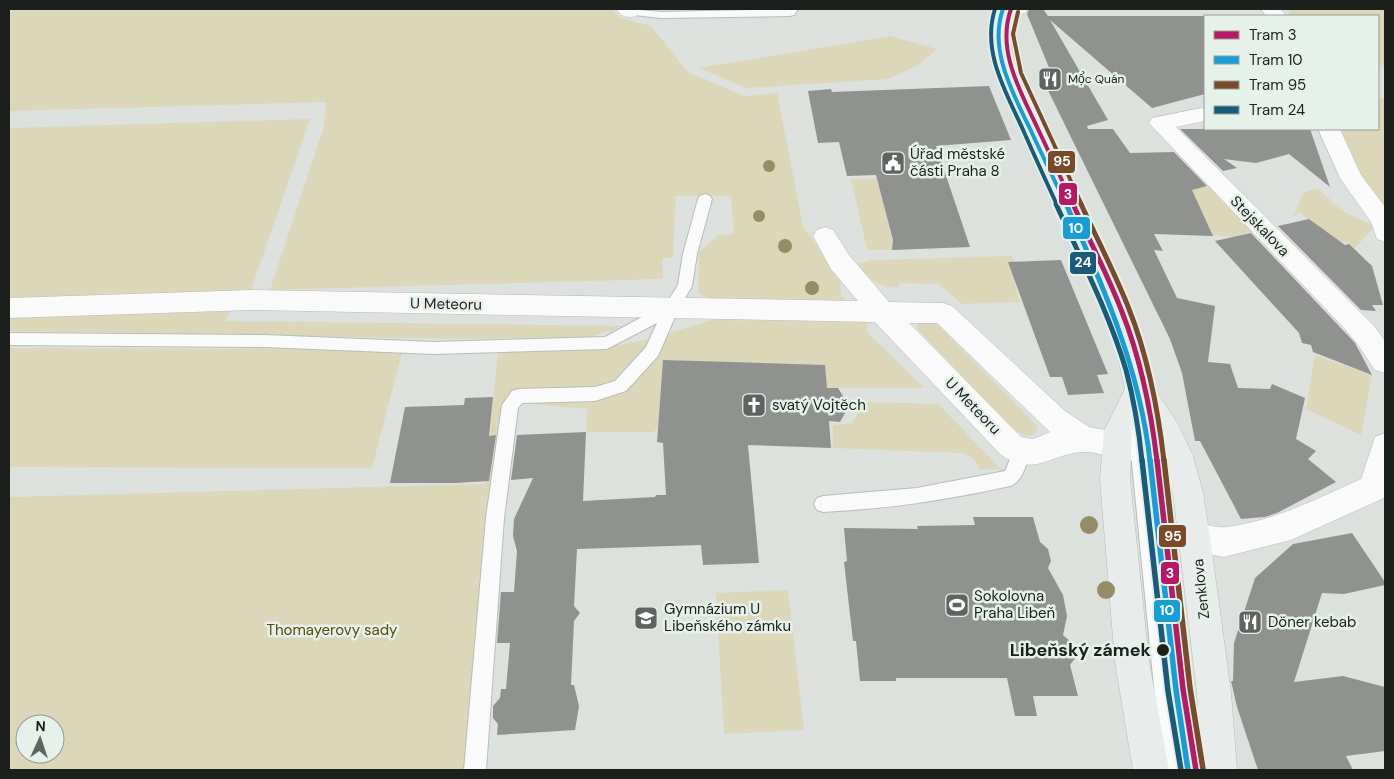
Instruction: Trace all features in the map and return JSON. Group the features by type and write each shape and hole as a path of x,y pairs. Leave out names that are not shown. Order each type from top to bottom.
{"main road":[{"name":"Zenklova","path":"1006,10 1001,48 1011,81 1115,307 1129,348 1142,400 1168,433 1115,479 1128,622 1141,730 1151,770"},
{"name":"Zenklova","path":"1142,400 1118,431 1148,451 1188,493 1214,693 1219,770"}],"street":[{"name":"Stejskalova","path":"1201,115 1160,123 1352,320 1365,334 1385,362"},
{"path":"1329,130 1351,178 1384,227"},
{"name":"U Meteoru","path":"824,236 840,262 882,312 1011,446 1021,452 1037,452 1048,445 1058,445 1083,439"},
{"name":"U Meteoru","path":"9,308 252,300 943,313 1055,420 1083,439 1148,451"},
{"path":"1195,537 1224,542 1291,526 1381,491 1385,446"}],"lane":[{"path":"627,10 661,15 790,13 792,9"},
{"path":"474,770 495,518 510,405 518,396 595,394 620,386 652,351 671,308 685,286 690,254 706,199"},
{"path":"9,339 265,341 434,348 608,343 671,308"},
{"path":"1148,451 1164,687 1176,770"},
{"path":"1148,451 1196,770"},
{"path":"823,504 872,502 924,496 1010,478 1016,469 1021,452"}],"green space":[{"path":"14,9 612,9 620,18 651,26 688,72 744,96 777,93 803,226 840,280 841,295 851,305 715,302 698,293 699,252 718,235 734,234 731,196 676,196 673,258 662,258 663,279 270,290 324,126 326,102 9,111 9,15"},
{"path":"1291,9 1385,9 1385,63 1379,72 1379,15 1288,15"},
{"path":"890,36 937,49 920,64 888,79 746,88 699,68"},
{"path":"1385,98 1385,207 1355,175 1335,130 1379,130 1379,99"},
{"path":"310,119 249,296 9,304 9,128"},
{"path":"877,178 895,248 899,250 867,249 851,179"},
{"path":"1213,185 1257,231 1233,237 1212,235 1191,189"},
{"path":"1318,188 1342,211 1375,226 1354,249 1346,241 1337,244 1300,213 1293,216 1304,192"},
{"path":"1012,256 1015,262 1009,263 1020,302 962,304 938,284 901,283 897,288 883,286 870,278 857,264 871,260"},
{"path":"232,306 226,321 624,326 590,337 464,339 9,331 9,312"},
{"name":"Thomayerovy sady","path":"712,320 867,322 867,332 924,388 827,388 825,365 734,364 734,362 663,360 658,429 653,432 586,432 587,409 519,403 465,770 9,770 9,497 485,484 498,350 610,347 645,340"},
{"path":"936,322 1037,426 1037,431 1033,435 1025,436 1011,428 919,331 917,326 919,323"},
{"path":"9,348 403,349 372,468 9,467"},
{"path":"1315,355 1372,375 1361,435 1306,409"},
{"path":"865,402 938,404 1002,470 979,469 973,458 962,453 833,448 833,425 852,423"},
{"path":"788,590 804,730 724,734 716,593"}],"building":[{"path":"1029,9 1043,9 1048,16 1204,16 1204,94 1152,108 1050,20 1108,120 1087,126 1088,129 1113,129 1130,153 1174,152 1207,186 1192,190 1213,236 1154,234 1163,251 1154,250 1177,298 1215,306 1208,362 1230,364 1238,388 1270,389 1272,384 1305,398 1296,439 1316,451 1308,459 1336,482 1277,513 1265,517 1241,519 1200,441 1195,441 1182,373 1170,339 1038,70 1050,70 1027,14"},
{"name":"Úřad městské části Praha 8","path":"989,86 1011,140 936,146 970,247 892,250 893,240 876,175 847,176 839,142 818,143 808,91 831,89 832,92"},
{"path":"1180,129 1310,130 1330,187 1289,154 1256,163 1224,159 1237,168 1223,171"},
{"path":"1309,219 1345,245 1349,244 1372,266 1383,305 1372,305 1376,311 1361,310 1278,226"},
{"path":"1251,233 1355,343 1372,375 1313,352 1311,345 1302,343 1299,333 1215,241"},
{"path":"1061,260 1108,374 1097,375 1104,393 1068,395 1062,377 1050,377 1008,262"},
{"path":"663,360 825,365 827,388 838,388 849,406 840,422 829,421 831,448 748,445 759,563 703,565 701,545 577,549 574,606 580,613 574,621 571,685 574,685 579,706 575,730 497,735 498,724 493,718 493,706 500,698 501,689 506,689 510,643 497,643 501,592 514,592 517,551 513,536 514,519 533,478 511,480 517,435 586,432 583,501 666,495 663,443 657,442"},
{"path":"493,397 489,436 496,435 489,481 390,483 405,407 464,405 465,398"},
{"name":"Sokolovna Praha Libeň","path":"973,517 1033,517 1040,542 1048,549 1051,561 1048,568 1063,595 1067,616 1063,635 1072,643 1076,657 1070,665 1078,696 1033,696 1037,716 1015,716 1007,678 896,678 896,681 860,681 856,641 853,641 844,562 847,561 844,528 918,529 917,526 975,525"},
{"path":"1352,533 1385,582 1385,585 1344,594 1322,593 1294,682 1343,676 1385,687 1385,751 1346,756 1353,770 1258,770 1237,707 1231,681 1233,681 1234,643 1255,578 1293,544"}],"tram line":[{"name":"24","path":"995,9 990,36 1000,80 1108,318 1126,371 1138,426 1168,691 1181,770"},
{"name":"10","path":"1003,9 998,26 998,35 1000,52 1007,78 1086,248 1121,335 1135,379 1146,425 1176,690 1188,770"},
{"name":"3","path":"1011,9 1006,26 1006,42 1014,76 1122,312 1140,367 1153,424 1183,689 1196,770"},
{"name":"95","path":"1018,12 1013,34 1021,73 1129,309 1147,365 1160,423 1190,688 1203,769"}],"place":[{"name":"Mộ̉c Quán","path":"1050,79"},
{"name":"Úřad městské části Praha 8","path":"893,163"},
{"name":"svatý Vojtěch","path":"754,405"},
{"name":"Sokolovna Praha Libeň","path":"957,605"},
{"name":"Gymnázium U Libeňského zámku","path":"646,618"},
{"name":"Döner kebab","path":"1250,622"},
{"name":"Libeňský zámek","path":"1163,650"}]}
